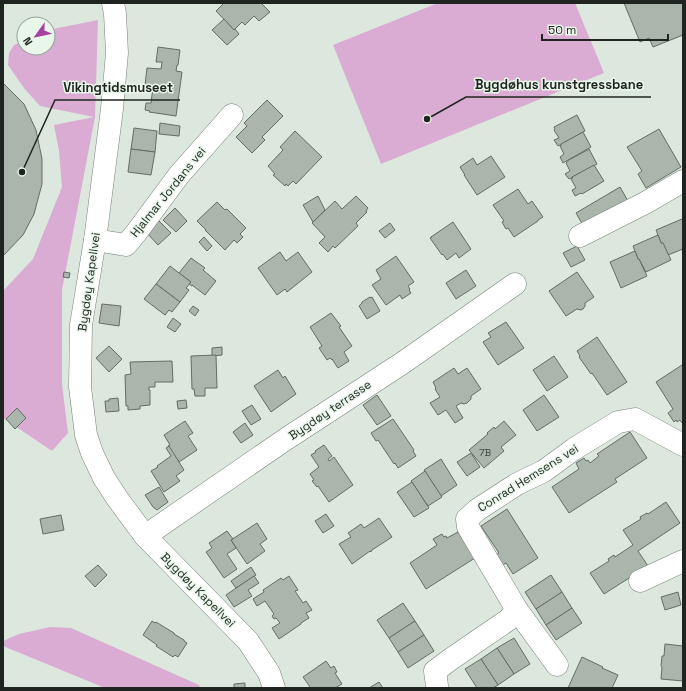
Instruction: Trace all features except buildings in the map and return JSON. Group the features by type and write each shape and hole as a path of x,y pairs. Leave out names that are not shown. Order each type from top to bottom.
{"street":[{"name":"Bygdøy Kapellvei","path":"113,3 118,52 95,240 81,325 80,387 86,435 92,453 104,478 145,536 248,641 269,673 274,688"},
{"name":"Hjalmar Jordans vei","path":"95,240 126,245 179,175 232,115"},
{"path":"580,236 645,204 683,182"},
{"name":"Bygdøy terrasse","path":"145,536 286,439 404,362 515,284"},
{"name":"Conrad Hemsens vei","path":"557,665 517,610 468,527 467,519 477,510 517,484 544,471 574,449 618,422 635,419 683,445"},
{"path":"640,581 683,561"},
{"path":"432,679 451,659 508,620 517,610"}],"shaded area":[{"path":"438,3 575,3 604,73 381,164 333,45"},
{"path":"98,20 95,117 62,290 62,384 68,433 52,451 3,418 3,291 33,259 62,187 59,151 54,125 94,117 40,106 24,88 8,65 9,53 16,44 16,56 56,56 56,28"},
{"path":"50,627 71,628 199,685 200,688 105,688 3,646 3,641 19,634"}],"place":[{"name":"Bygdøhus kunstgressbane","path":"427,119"},
{"name":"Vikingtidsmuseet","path":"22,172"}]}
